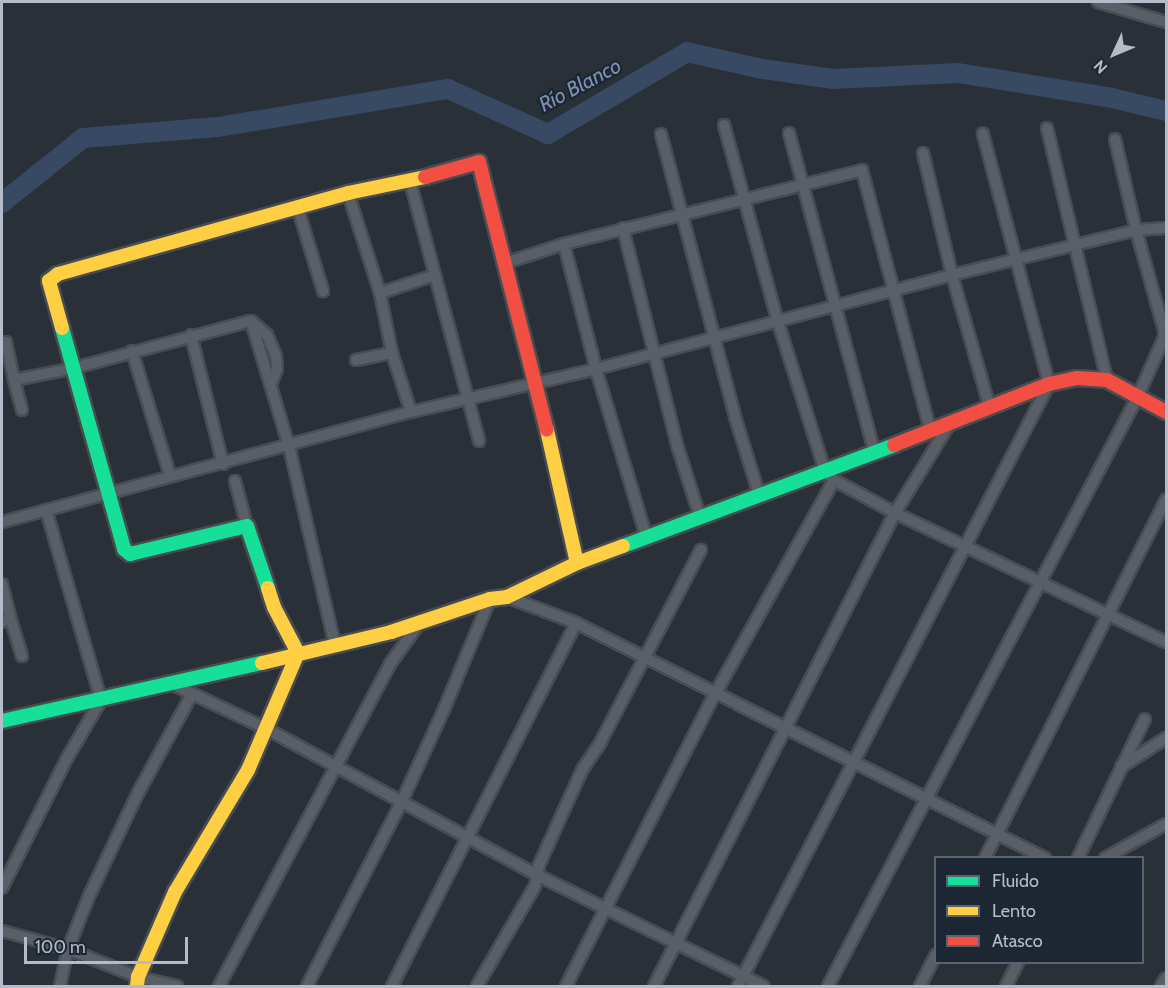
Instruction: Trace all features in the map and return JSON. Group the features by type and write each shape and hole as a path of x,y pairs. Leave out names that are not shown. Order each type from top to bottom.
{"street":[{"path":"1098,2 1167,22"},
{"path":"724,125 778,322 830,475 895,513 1109,617 1167,642"},
{"path":"1047,128 1107,380"},
{"path":"789,132 805,185 874,451"},
{"path":"661,134 714,338 759,494"},
{"path":"738,987 967,547 1049,384 1014,259 983,134"},
{"path":"828,987 1041,584 1138,396 1164,338 1164,330 1136,230 1115,139"},
{"path":"922,153 952,275 990,408"},
{"path":"247,526 130,554 124,549 49,281 58,274 298,209 348,193 410,181 479,162 536,382 577,563"},
{"path":"505,263 623,228 862,170 930,430"},
{"path":"410,181 466,400 479,441"},
{"path":"348,193 380,293 392,353 411,412"},
{"path":"298,209 323,291"},
{"path":"623,228 678,448 699,517"},
{"path":"2,522 411,412 656,354 1014,259 1136,230 1167,228"},
{"path":"564,244 596,369 646,536"},
{"path":"380,293 435,275"},
{"path":"14,380 74,368 191,335 251,321 289,446 335,645"},
{"path":"191,335 223,464"},
{"path":"6,342 22,410"},
{"path":"132,351 170,475"},
{"path":"356,360 392,353"},
{"path":"2,721 174,685 391,632 418,625 490,599 507,597 577,563 759,494 830,475 874,451 949,425 1049,384 1077,378 1107,380 1167,412"},
{"path":"654,987 783,729 895,513 949,425"},
{"path":"566,987 715,694 830,475"},
{"path":"137,982 175,892 248,770 298,653 274,607 247,526 235,481"},
{"path":"987,856 1167,499"},
{"path":"2,888 66,760 101,700 46,510"},
{"path":"477,987 539,876 539,865 582,770 645,659 701,550"},
{"path":"2,584 6,619 22,656"},
{"path":"507,597 576,623 783,729 1041,856"},
{"path":"307,987 402,801 446,707 490,599"},
{"path":"392,987 470,837 576,623"},
{"path":"219,987 336,766 401,650 418,625"},
{"path":"391,632 401,650"},
{"path":"174,685 267,729 539,876 764,987"},
{"path":"60,987 68,949 89,896 138,793 192,694"},
{"path":"1079,856 1145,719"},
{"path":"1121,767 1167,738"},
{"path":"1109,856 1167,824"},
{"path":"2,931 68,949 137,982 177,987"},
{"path":"920,987 934,960"},
{"path":"1006,987 1018,964"},
{"path":"1161,987 1167,978"}],"waterway":[{"name":"Río Blanco","path":"2,203 83,138 218,127 448,89 548,134 687,52 762,69 833,79 958,73 1112,98 1166,111"}],"traffic: fast":[{"path":"62,328 124,549 130,554 247,526 268,588"},
{"path":"623,546 894,445"},
{"path":"2,721 262,663"}],"traffic: slow":[{"path":"62,328 49,281 58,274 348,193 425,177"},
{"path":"547,430 577,563"},
{"path":"262,663 391,632 490,599 507,597 577,563 623,546"},
{"path":"137,986 138,977 175,892 248,770 298,653 274,607 268,588"}],"traffic: jam":[{"path":"425,177 479,162 547,430"},
{"path":"894,445 1049,384 1077,378 1107,380 1166,412"}]}
